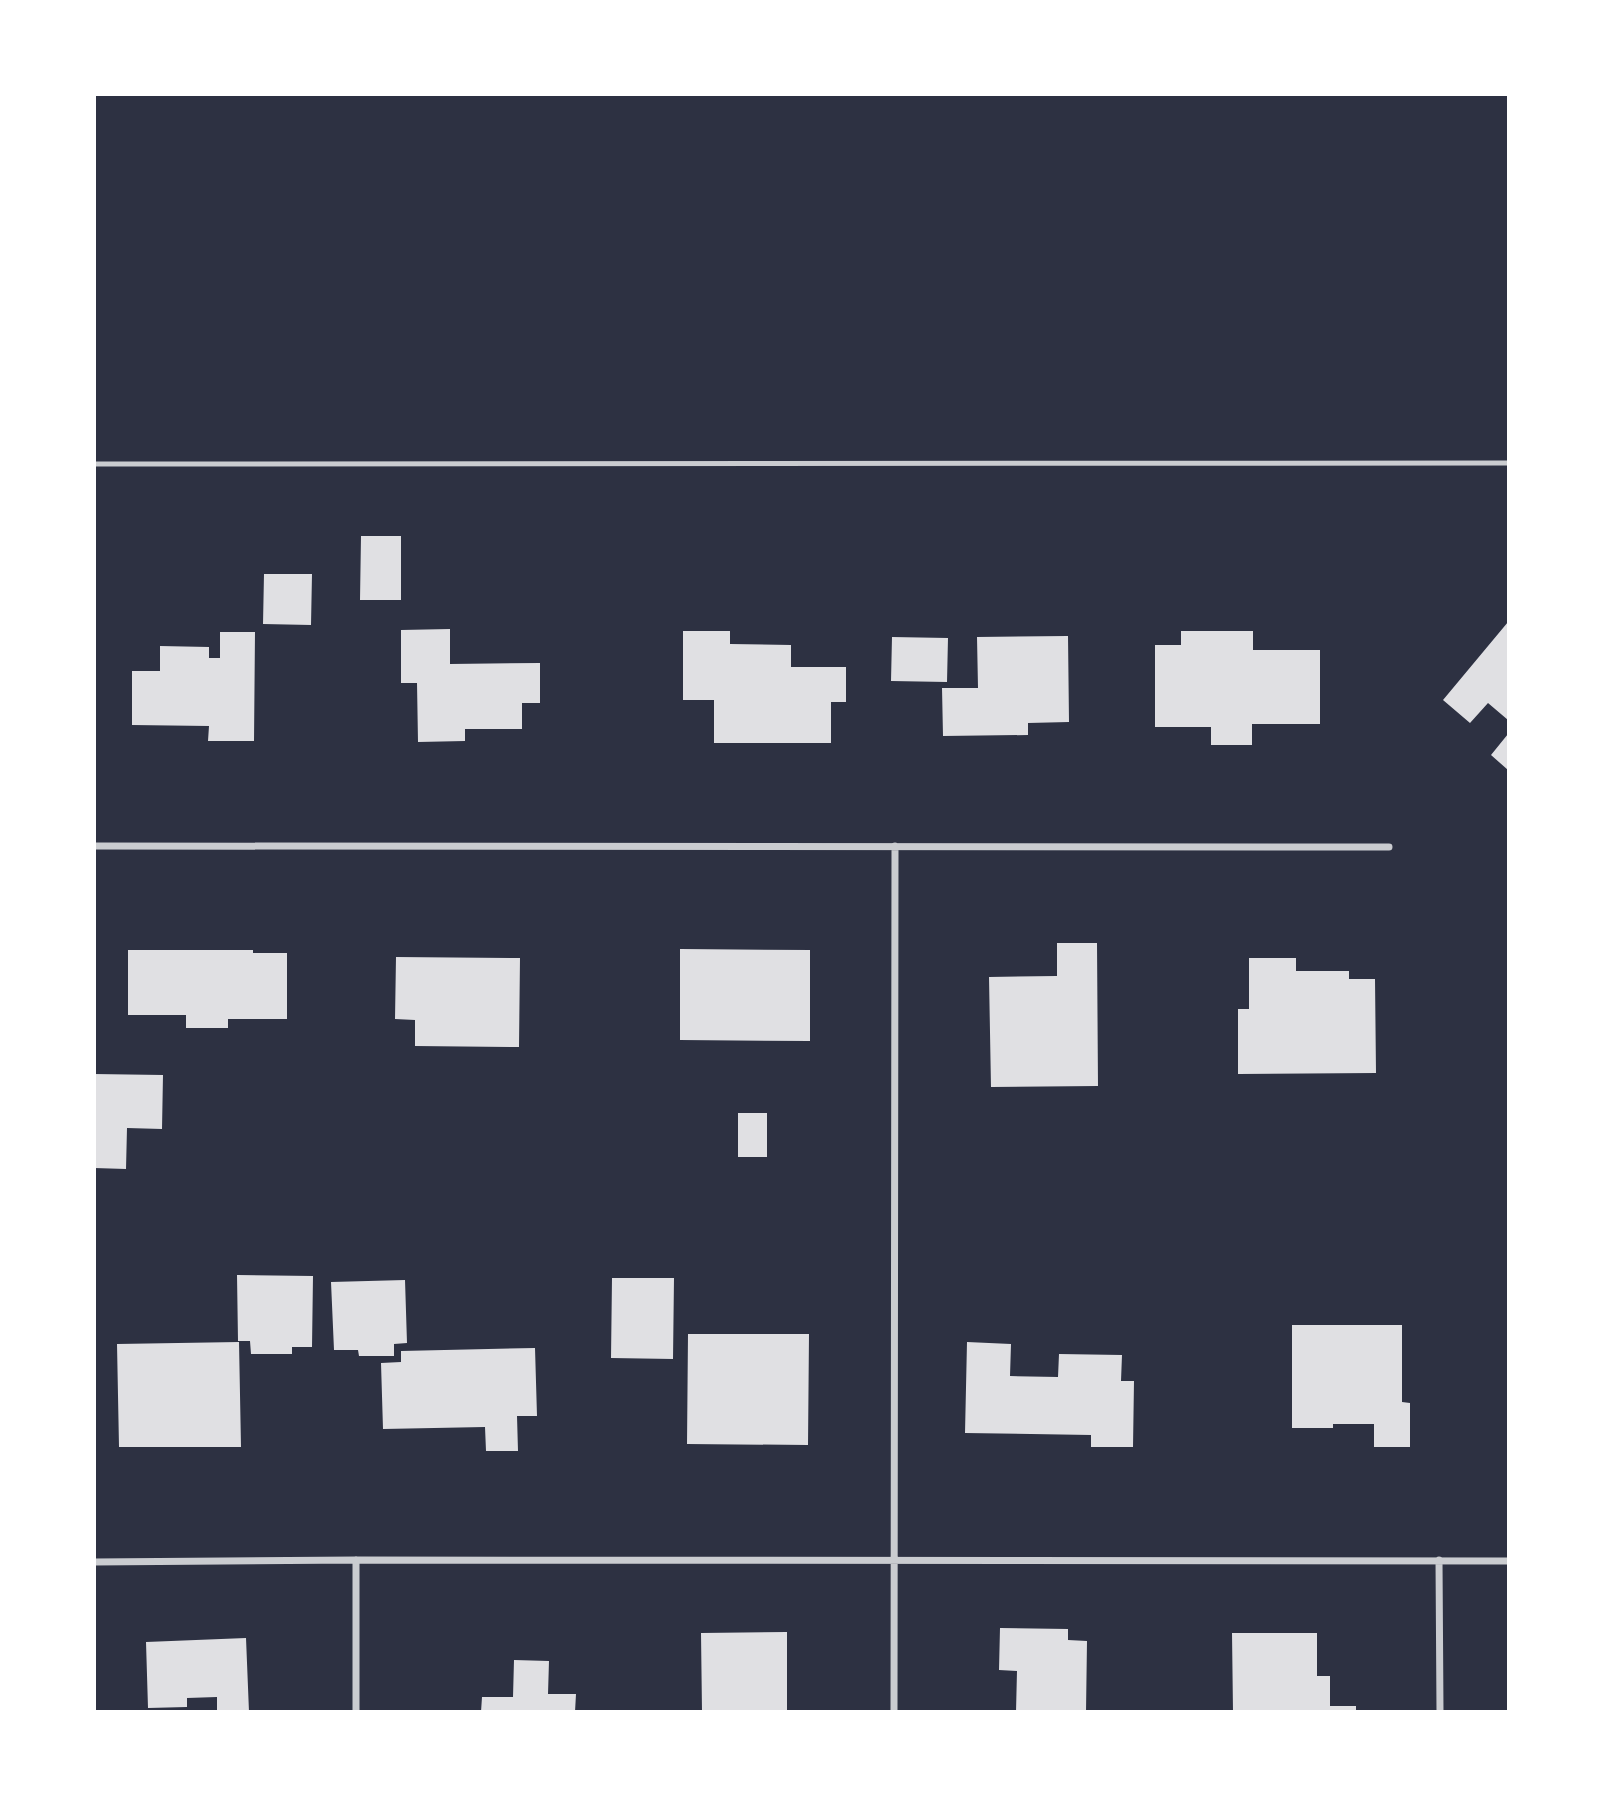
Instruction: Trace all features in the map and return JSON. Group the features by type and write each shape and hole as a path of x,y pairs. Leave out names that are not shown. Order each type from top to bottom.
{"street":[{"path":"94,846 1389,847"},
{"path":"894,1712 895,846"},
{"path":"356,1560 356,1712"},
{"path":"1439,1560 1440,1712"},
{"path":"94,1562 1508,1560"}],"lane":[{"path":"94,464 1508,463"}],"building":[{"path":"361,536 401,536 401,600 360,600"},
{"path":"264,574 312,574 311,625 263,624"},
{"path":"1508,622 1508,720 1488,703 1470,723 1443,700"},
{"path":"450,629 450,664 540,663 540,703 522,703 522,729 465,729 465,741 418,742 417,683 401,683 401,630"},
{"path":"683,631 730,631 730,644 791,645 791,667 846,667 846,702 831,702 831,743 714,743 714,700 683,700"},
{"path":"1181,631 1253,631 1253,650 1320,650 1320,724 1252,724 1252,745 1211,745 1211,727 1155,727 1155,645 1181,645"},
{"path":"220,632 255,632 254,741 208,741 209,726 132,725 132,671 160,671 160,646 209,647 209,658 220,658"},
{"path":"1068,636 1069,722 1028,723 1028,735 943,736 942,688 978,688 977,637"},
{"path":"892,637 948,638 947,682 891,681"},
{"path":"1508,734 1508,770 1491,755"},
{"path":"1057,943 1097,943 1098,1086 991,1087 989,977 1057,976"},
{"path":"680,949 810,950 810,1041 680,1040"},
{"path":"128,950 253,950 253,953 287,953 287,1019 228,1019 228,1028 186,1028 186,1015 128,1015"},
{"path":"396,957 520,958 519,1047 415,1046 415,1020 395,1019"},
{"path":"1249,958 1296,958 1296,971 1349,971 1349,979 1375,979 1376,1073 1238,1074 1238,1009 1249,1009"},
{"path":"94,1074 163,1075 162,1129 127,1128 126,1169 94,1168"},
{"path":"738,1113 767,1113 767,1157 738,1157"},
{"path":"237,1275 313,1276 312,1347 292,1347 292,1354 251,1354 250,1341 238,1341"},
{"path":"612,1278 674,1278 673,1359 611,1358"},
{"path":"405,1280 407,1343 394,1344 394,1356 359,1356 358,1350 334,1350 331,1282"},
{"path":"1292,1325 1402,1325 1402,1402 1410,1403 1410,1447 1374,1447 1374,1424 1292,1428"},
{"path":"688,1334 809,1334 808,1445 687,1444"},
{"path":"239,1342 241,1447 119,1447 117,1344"},
{"path":"967,1342 1011,1344 1010,1376 1058,1377 1059,1354 1122,1355 1121,1381 1134,1381 1133,1447 1091,1447 1091,1435 965,1433"},
{"path":"535,1348 537,1416 517,1416 518,1451 486,1451 485,1427 383,1429 381,1363 401,1362 401,1351"},
{"path":"1000,1628 1068,1629 1068,1640 1087,1641 1086,1712 1016,1712 1017,1671 999,1670"},
{"path":"787,1632 787,1712 702,1712 701,1633"},
{"path":"1232,1633 1317,1633 1317,1676 1330,1676 1330,1706 1356,1706 1356,1712 1233,1712"},
{"path":"246,1638 249,1712 217,1712 217,1697 187,1698 187,1707 148,1708 146,1642"},
{"path":"514,1660 549,1661 548,1694 576,1694 575,1712 481,1712 482,1697 513,1697"}]}
